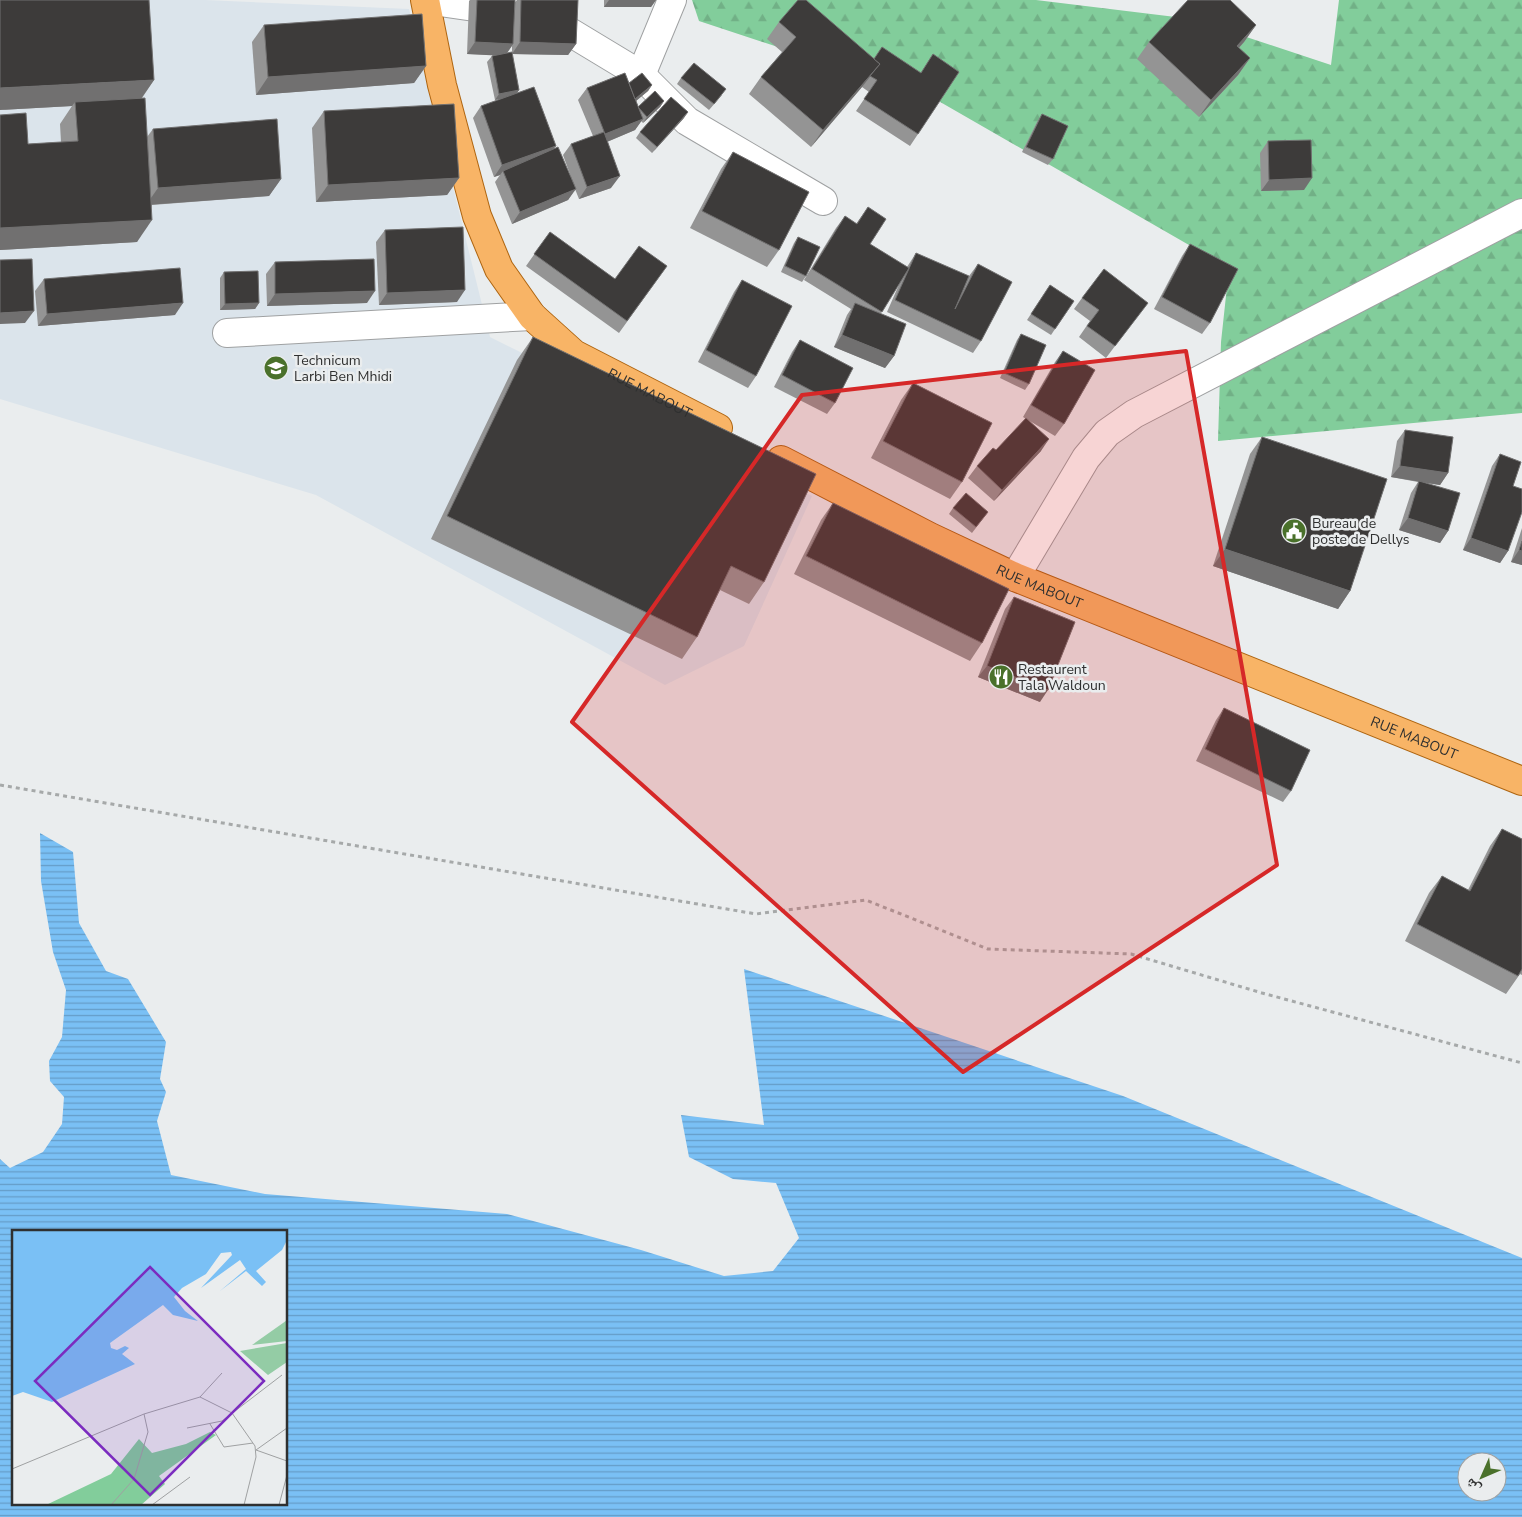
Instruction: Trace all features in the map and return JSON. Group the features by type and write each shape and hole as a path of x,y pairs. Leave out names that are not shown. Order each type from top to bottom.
{"main road":[{"name":"RUE MABOUT","path":"425,0 442,86 477,216 499,269 532,316 574,354 930,537 1015,577 1522,781"}],"street":[{"path":"425,0 545,17 641,75 687,121 823,201"},
{"path":"641,75 672,0"},
{"path":"1015,577 1086,458 1107,433 1134,414 1522,213"},
{"path":"227,332 532,316"}],"path":[{"path":"0,785 756,914 866,900 988,949 1131,954 1262,993 1522,1063"}],"highlighted area":[{"path":"1186,351 1277,865 963,1072 572,722 802,395"}],"shaded area":[{"name":"Technicum Larbi Ben Mhidi","path":"0,0 205,0 409,9 490,337 812,496 744,646 665,685 316,495 0,399"}],"green space":[{"path":"692,0 1036,0 1192,19 1331,65 1339,0 1522,0 1522,413 1218,441 1221,342 1229,268 935,99 699,21"}],"water":[{"path":"40,833 73,852 79,923 106,971 128,979 166,1042 160,1079 166,1092 157,1121 171,1175 265,1194 507,1214 641,1250 724,1276 773,1271 799,1238 776,1183 733,1179 689,1157 681,1115 764,1125 744,969 1123,1096 1522,1258 1522,1517 0,1517 0,1159 10,1168 43,1152 62,1124 64,1097 50,1081 49,1061 62,1037 66,990 53,952 41,881"}],"building":[{"path":"0,0 149,0 154,80 0,88"},
{"path":"477,0 515,0 513,44 475,42"},
{"path":"521,0 578,0 576,44 520,42"},
{"path":"798,0 806,0 880,64 823,130 761,77 796,37 779,22"},
{"path":"1188,0 1230,0 1256,25 1237,46 1250,58 1211,100 1149,42"},
{"path":"422,14 426,66 268,77 264,25"},
{"path":"882,47 921,73 933,54 959,72 918,134 864,99 877,80 870,76 880,64 874,59"},
{"path":"512,52 519,90 499,94 492,56"},
{"path":"694,63 726,89 714,104 681,78"},
{"path":"625,73 643,119 605,134 587,88"},
{"path":"642,73 652,85 635,99 629,83"},
{"path":"534,87 556,146 502,165 481,106"},
{"path":"655,91 664,101 647,117 638,107"},
{"path":"671,97 688,112 657,147 640,132"},
{"path":"145,98 152,220 0,228 0,115 26,113 28,144 78,141 75,102"},
{"path":"454,104 459,178 328,185 324,111"},
{"path":"1042,114 1068,126 1053,159 1026,147"},
{"path":"277,119 281,179 158,188 153,129"},
{"path":"604,132 620,176 587,187 571,144"},
{"path":"1311,140 1312,178 1269,180 1268,141"},
{"path":"558,147 576,189 520,212 503,171"},
{"path":"733,152 809,192 779,250 702,211"},
{"path":"868,207 886,219 870,244 909,268 882,312 812,269 845,216 857,224"},
{"path":"463,227 465,290 387,293 385,230"},
{"path":"550,232 615,279 639,246 667,266 627,321 534,254"},
{"path":"798,237 820,247 806,276 785,266"},
{"path":"1190,244 1238,269 1210,323 1162,297"},
{"path":"916,253 969,276 955,309 978,264 1012,282 981,341 895,300"},
{"path":"32,259 34,311 0,313 0,260"},
{"path":"374,259 375,291 275,294 275,262"},
{"path":"180,268 183,303 47,314 44,279"},
{"path":"1104,269 1148,303 1115,346 1087,326 1099,310 1082,298"},
{"path":"258,271 259,303 225,304 224,272"},
{"path":"742,280 792,306 756,376 706,350"},
{"path":"1050,285 1074,301 1055,329 1031,314"},
{"path":"855,303 906,324 894,356 842,335"},
{"path":"1021,334 1046,345 1029,384 1004,373"},
{"path":"533,337 816,474 764,582 731,566 697,637 447,516"},
{"path":"800,340 853,368 835,403 782,375"},
{"path":"1063,351 1095,370 1064,424 1031,405"},
{"path":"913,383 992,423 962,482 883,441"},
{"path":"1026,418 1049,439 1002,490 977,466 993,448 996,450"},
{"path":"1405,430 1453,437 1448,473 1400,466"},
{"name":"Bureau de poste de Dellys","path":"1262,437 1387,479 1350,591 1225,549"},
{"path":"1500,454 1521,462 1513,486 1522,489 1522,512 1508,551 1471,538"},
{"path":"1419,481 1460,493 1448,531 1408,518"},
{"path":"966,493 988,512 976,527 953,508"},
{"path":"833,503 1009,589 982,643 806,556"},
{"path":"1014,597 1075,622 1048,690 987,666"},
{"path":"1224,708 1310,750 1291,791 1205,749"},
{"path":"1502,829 1522,839 1522,969 1518,976 1417,924 1442,876 1470,891"}],"place":[{"name":"Technicum Larbi Ben Mhidi","path":"276,368"},
{"name":"Bureau de poste de Dellys","path":"1294,531"},
{"name":"Restaurent Tala Waldoun","path":"1001,677"}]}
